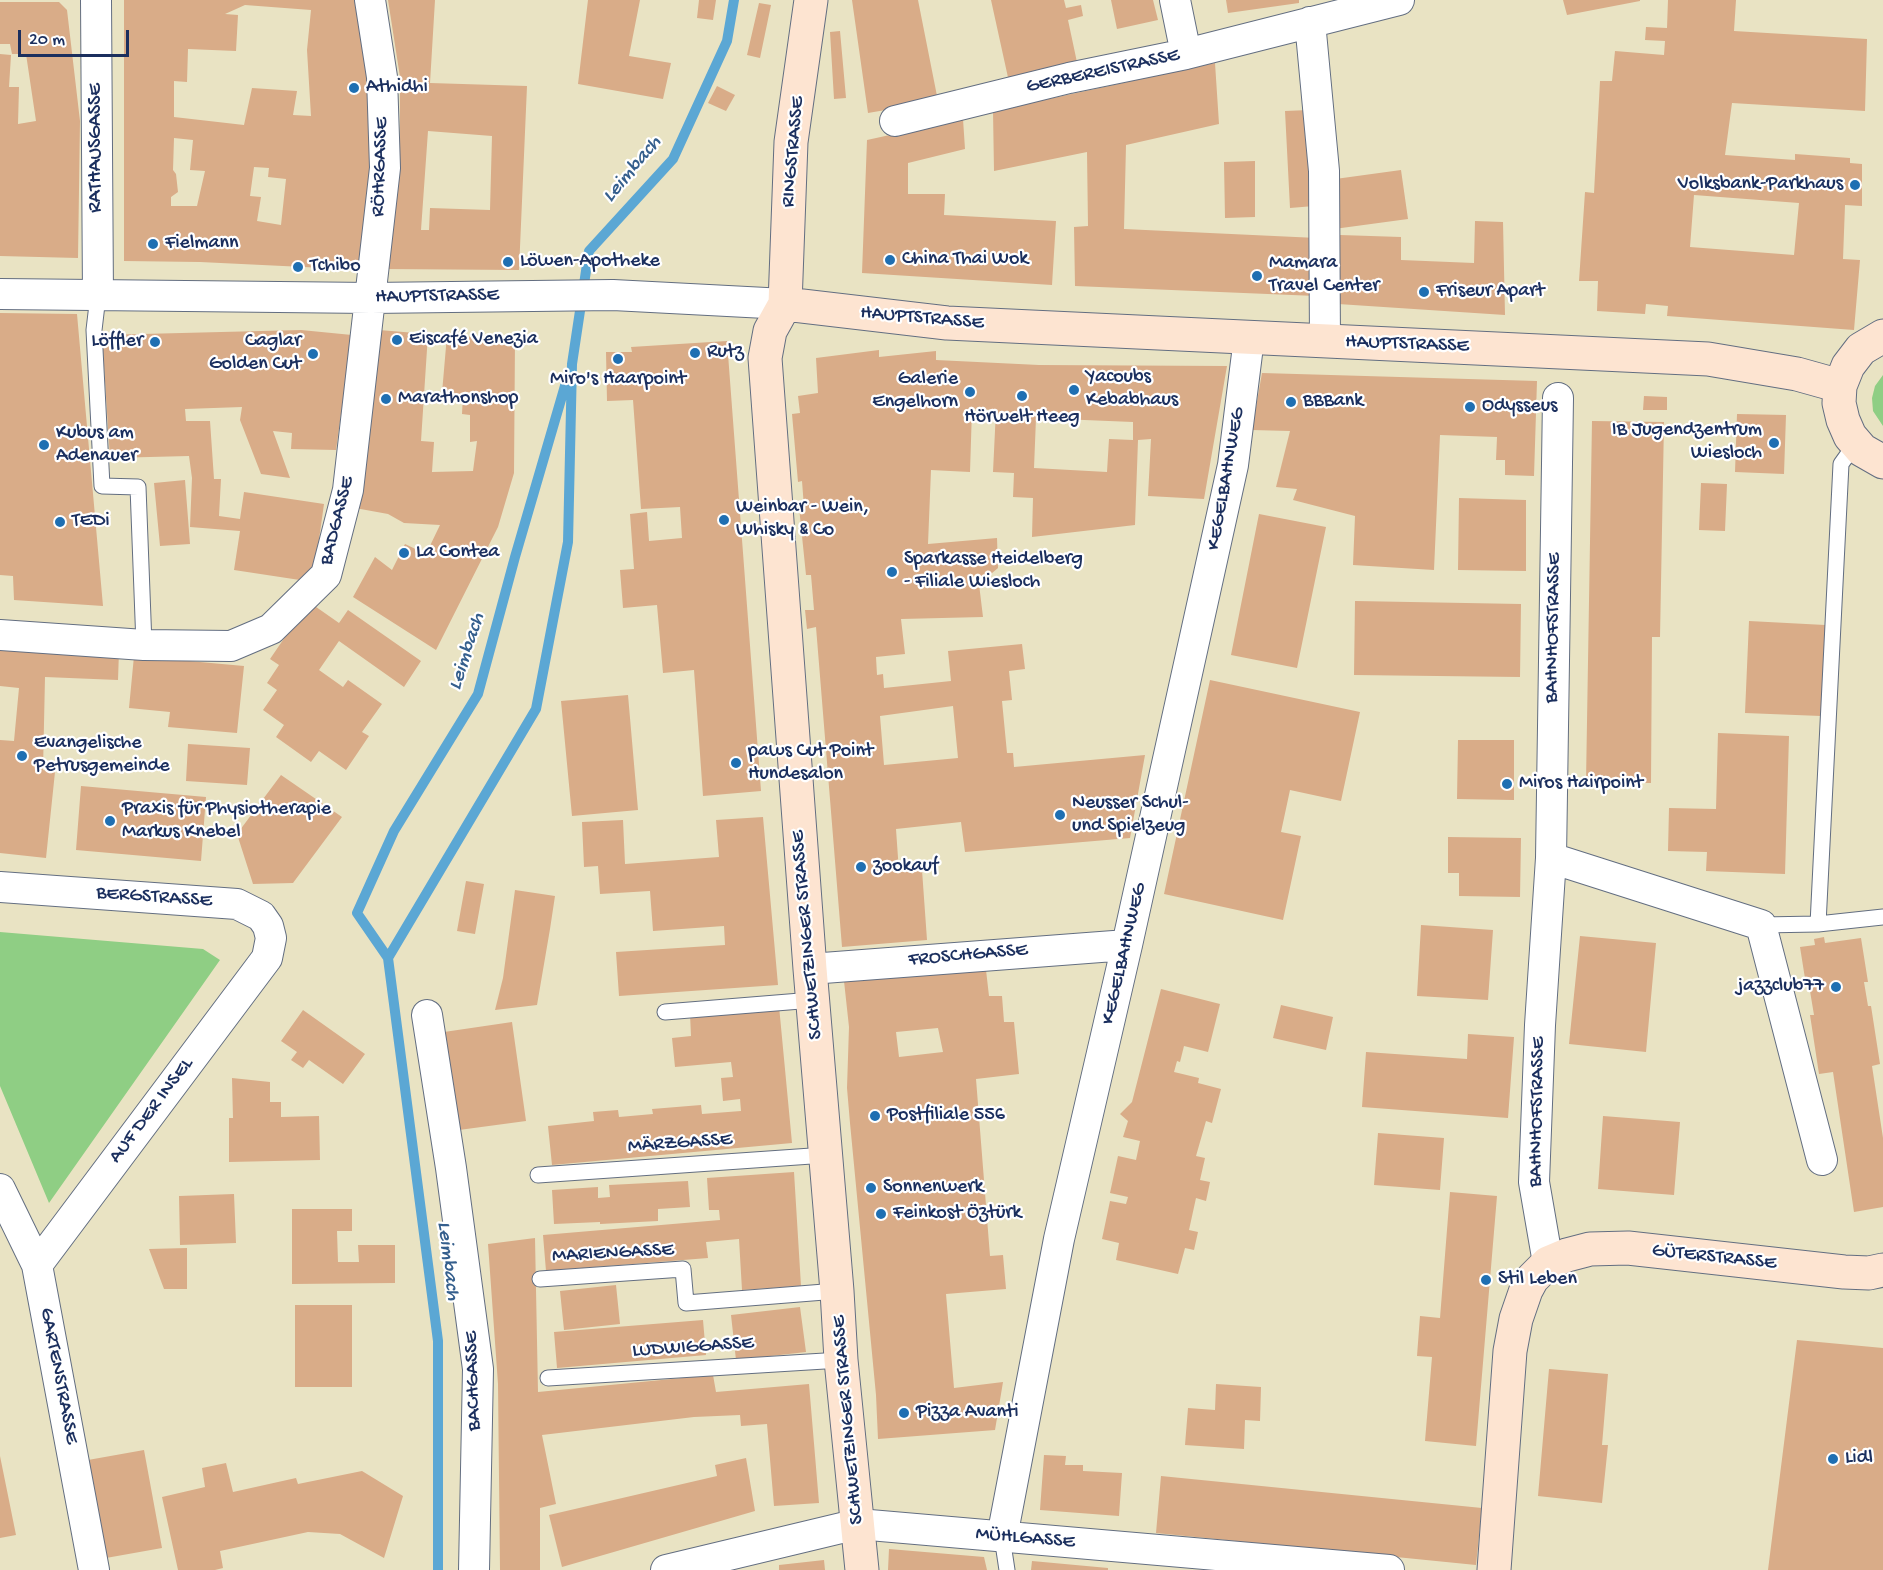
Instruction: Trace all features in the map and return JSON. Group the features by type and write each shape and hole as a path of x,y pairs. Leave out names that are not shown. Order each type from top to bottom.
{"street":[{"name":"RATHAUSGASSE","path":"96,0 98,296"},
{"name":"RÖHRGASSE","path":"370,0 382,77 385,168 370,309"},
{"name":"RINGSTRASSE","path":"785,304 791,142 811,0"},
{"path":"1175,0 1186,54"},
{"name":"GERBEREISTRASSE","path":"895,121 1069,78 1186,54 1399,0"},
{"path":"1310,22 1324,171 1325,342"},
{"name":"HAUPTSTRASSE","path":"0,294 98,296 370,309 530,296 613,295 785,304 947,323 1708,359 1797,374 1840,386"},
{"name":"SCHWETZINGER STRASSE","path":"785,304 770,331 765,358 841,1360 862,1570"},
{"name":"BADGASSE","path":"0,635 144,645 231,646 271,629 326,575 348,490 370,309"},
{"path":"1883,336 1861,349 1848,366 1840,386 1839,403 1850,436 1862,450 1883,462"},
{"name":"KEGELBAHNWEG","path":"1002,1537 1059,1239 1127,945 1233,465 1249,338"},
{"name":"BAHNHOFSTRASSE","path":"1548,1263 1534,1182 1540,1025 1551,858 1558,398"},
{"path":"1551,858 1761,925 1822,1160"},
{"name":"BERGSTRASSE","path":"0,887 237,904 261,916 268,926 271,938 267,958"},
{"name":"FROSCHGASSE","path":"812,985 1127,945"},
{"name":"AUF DER INSEL","path":"37,1265 267,958"},
{"name":"BACHGASSE","path":"427,1015 478,1369 474,1570"},
{"name":"GARTENSTRASSE","path":"0,1189 37,1265 94,1570"},
{"name":"GÜTERSTRASSE","path":"1548,1263 1590,1249 1628,1248 1845,1272 1869,1273 1883,1270"},
{"path":"1494,1570 1510,1351 1516,1318 1526,1290 1532,1279 1548,1263"},
{"name":"MÜHLGASSE","path":"666,1570 858,1524 1389,1570"}],"lane":[{"path":"98,296 94,330 102,486 138,487 144,645"},
{"path":"1818,924 1840,464 1856,443"},
{"path":"1761,925 1818,924 1883,917"},
{"name":"FROSCHGASSE","path":"665,1012 812,985"},
{"name":"MÄRZGASSE","path":"538,1175 826,1155"},
{"name":"MARIENGASSE","path":"540,1279 683,1269 686,1303 837,1291"},
{"name":"LUDWIGGASSE","path":"548,1378 841,1360"},
{"name":"KEGELBAHNWEG","path":"1002,1537 1007,1570"}],"green space":[{"path":"1883,375 1883,426 1873,411 1872,398 1875,386"},
{"path":"0,932 203,949 220,960 49,1203 0,1086"}],"building":[{"path":"124,0 361,0 373,125 366,270 200,262 124,261","holes":["245,5 311,10 307,50 311,116 293,115 297,91 252,88 244,125 174,117 174,81 187,82 188,49 236,51 238,15 225,14","174,138 193,140 190,170 205,171 197,206 171,206 171,197 178,192 176,174 173,170","254,167 269,168 268,177 286,179 281,225 257,221 261,197 250,196"]},
{"path":"388,0 435,0 430,83 527,86 519,270 383,269 397,197 400,77","holes":["428,131 492,136 490,210 430,208 429,230 421,230"]},
{"path":"588,0 640,0 629,56 671,63 663,99 578,84"},
{"path":"699,0 716,0 713,20 697,18"},
{"path":"852,0 918,0 938,101 868,113"},
{"path":"991,0 1064,0 1066,8 1081,5 1083,16 1068,20 1078,67 1009,82"},
{"path":"1111,0 1153,0 1158,20 1117,29"},
{"path":"1226,0 1299,0 1299,3 1228,13"},
{"path":"1563,0 1640,0 1640,1 1567,15"},
{"path":"1668,0 1736,0 1734,31 1867,39 1865,111 1732,103 1725,155 1795,160 1795,154 1850,158 1850,163 1862,164 1862,206 1845,205 1843,259 1860,260 1854,330 1667,316 1668,306 1646,304 1645,314 1597,311 1598,281 1579,281 1585,192 1594,193 1600,81 1612,81 1615,51 1664,55 1665,41 1645,40 1646,27 1667,28","holes":["1694,195 1799,203 1794,255 1690,247"]},
{"path":"0,2 59,2 67,10 80,121 78,258 0,256 0,54 11,55 9,87 19,87 18,124 36,121 26,54 12,54 10,44 0,44"},
{"path":"759,3 771,5 760,58 747,55"},
{"path":"840,31 846,98 834,99 830,32"},
{"path":"1215,63 1219,124 1126,145 1124,229 1317,238 1316,296 1075,286 1074,227 1088,226 1087,152 994,171 993,111"},
{"path":"717,86 735,95 726,111 708,103"},
{"path":"1309,110 1314,206 1290,208 1285,111"},
{"path":"963,119 965,149 908,163 908,194 945,194 944,215 1056,221 1052,285 862,273 867,140"},
{"path":"1255,161 1255,217 1225,218 1224,162"},
{"path":"1401,170 1408,219 1334,229 1328,180"},
{"path":"1475,221 1503,222 1505,315 1338,304 1340,235 1401,237 1401,260 1474,263"},
{"name":"Kubus am Adenauer","path":"0,313 77,314 103,606 14,600 13,576 0,575"},
{"path":"301,330 352,335 336,450 291,449 292,433 273,431 290,478 261,474 240,420 242,407 185,409 186,421 210,421 214,479 221,479 219,516 240,519 244,492 324,504 313,582 234,570 240,531 190,527 192,478 189,456 110,458 102,335"},
{"path":"379,330 428,334 421,441 434,442 432,472 473,471 477,441 470,442 470,415 462,414 463,395 442,393 447,335 515,340 514,473 498,527 436,650 353,597 375,557 392,570 405,544 426,554 440,525 404,523 388,514 355,508"},
{"path":"727,341 761,791 703,796 694,670 663,673 657,605 623,608 620,570 634,569 630,514 647,512 649,541 682,538 680,507 641,509 633,400 607,401 606,352 632,352 631,347"},
{"path":"879,350 879,357 936,351 936,360 1039,365 1227,366 1204,499 1148,496 1151,439 1138,440 1135,525 1032,537 1033,498 1013,497 1014,473 993,472 996,410 972,409 970,472 931,470 928,544 997,538 998,568 979,584 983,617 901,619 905,654 876,657 877,675 883,674 884,688 951,681 948,651 1022,644 1025,669 1009,671 1012,700 1002,701 1007,753 1013,753 1014,767 1145,755 1130,838 965,852 961,822 896,829 899,872 922,870 927,940 842,947 816,627 807,629 805,610 814,610 811,575 806,575 799,507 804,507 802,481 798,482 792,414 800,413 798,396 818,393 816,358","holes":["1036,418 1133,422 1133,440 1109,439 1107,472 1034,468","953,706 958,758 884,765 880,716"]},
{"path":"1262,373 1537,381 1534,476 1505,475 1505,460 1496,460 1497,437 1440,435 1434,570 1353,565 1355,516 1293,500 1297,489 1276,487 1290,431 1252,430"},
{"path":"1644,396 1667,397 1667,410 1643,410"},
{"path":"1737,414 1786,415 1784,474 1735,472"},
{"path":"1592,421 1664,422 1660,637 1652,637 1651,783 1586,782"},
{"path":"185,480 190,544 160,546 154,483"},
{"path":"1701,483 1727,484 1725,531 1699,530"},
{"path":"1459,498 1526,500 1526,571 1458,570"},
{"path":"1259,514 1326,527 1297,668 1231,655"},
{"path":"1355,601 1521,604 1520,677 1354,675"},
{"path":"309,602 339,623 348,610 421,661 404,687 339,641 319,670 343,687 348,680 382,704 362,732 369,736 346,770 319,751 311,762 276,737 284,725 263,710 277,690 267,683 279,665 270,659"},
{"path":"1749,621 1825,625 1821,716 1745,713"},
{"name":"Evangelische Petrusgemeinde","path":"0,646 119,651 118,680 45,677 43,770 55,772 46,858 0,853 0,740 14,741 19,688 0,686"},
{"path":"134,656 244,666 237,733 168,727 170,712 129,708"},
{"path":"1210,680 1360,712 1341,801 1290,790 1281,832 1301,836 1283,920 1164,894"},
{"path":"628,695 638,810 572,816 561,701"},
{"path":"1718,733 1789,736 1785,874 1706,871 1707,852 1668,851 1669,808 1716,809"},
{"path":"1458,740 1514,740 1514,800 1457,799"},
{"path":"188,744 250,748 247,785 186,781"},
{"path":"281,775 342,817 293,883 253,884 237,834"},
{"path":"81,786 206,797 201,861 76,850"},
{"path":"763,817 778,985 619,996 616,952 725,945 724,926 653,931 650,891 600,894 598,866 584,867 582,822 623,820 625,864 719,857 716,820"},
{"path":"1448,837 1521,838 1520,897 1459,896 1459,873 1448,873"},
{"path":"466,881 484,884 475,934 457,931"},
{"path":"515,890 555,896 550,929 537,1005 495,1010 503,978"},
{"path":"1421,925 1493,930 1488,1000 1417,996"},
{"path":"1580,936 1656,943 1646,1052 1569,1044"},
{"path":"1824,937 1825,943 1861,938 1868,982 1864,982 1868,1006 1871,1006 1880,1064 1872,1066 1883,1138 1883,1207 1854,1212 1833,1072 1819,1074 1810,1015 1814,1015 1810,991 1807,991 1800,947 1815,945 1814,939"},
{"path":"986,970 989,996 1002,996 1004,1022 1014,1022 1019,1074 976,1079 990,1256 1003,1255 1006,1289 946,1294 954,1388 1003,1382 995,1430 878,1439 876,1395 847,1088 849,1027 844,981","holes":["938,1028 943,1052 899,1057 896,1032"]},
{"path":"1161,989 1220,1004 1208,1052 1184,1046 1180,1062 1177,1061 1174,1072 1199,1078 1198,1083 1221,1089 1212,1123 1206,1121 1196,1156 1205,1158 1200,1180 1210,1182 1206,1201 1196,1198 1189,1230 1198,1232 1194,1250 1185,1248 1178,1274 1116,1260 1119,1243 1102,1239 1110,1201 1126,1204 1128,1197 1110,1193 1118,1156 1136,1160 1140,1141 1123,1137 1128,1121 1120,1114 1132,1102"},
{"path":"1281,1005 1333,1017 1326,1050 1273,1038"},
{"path":"779,1006 792,1143 552,1165 548,1126 594,1121 593,1112 618,1110 619,1117 653,1114 652,1109 701,1105 702,1114 741,1111 740,1099 723,1101 721,1078 733,1077 731,1062 675,1067 672,1038 691,1036 690,1014"},
{"path":"303,1010 365,1054 343,1084 309,1060 303,1068 291,1060 297,1052 281,1041"},
{"path":"512,1022 526,1121 459,1130 444,1032"},
{"path":"1468,1034 1514,1037 1508,1118 1362,1107 1366,1052 1467,1059"},
{"path":"232,1078 270,1082 270,1102 281,1102 281,1117 319,1116 320,1160 229,1162 229,1118 233,1118"},
{"path":"1603,1116 1680,1122 1674,1195 1598,1189"},
{"path":"1378,1133 1444,1138 1440,1190 1374,1185"},
{"path":"794,1172 801,1286 742,1290 739,1239 706,1242 708,1258 546,1271 543,1235 720,1220 719,1210 709,1210 707,1178"},
{"path":"688,1181 690,1207 658,1209 658,1221 554,1224 552,1190 598,1187 598,1198 610,1197 609,1185"},
{"path":"1450,1192 1497,1196 1476,1446 1425,1441 1432,1357 1417,1356 1420,1316 1440,1318"},
{"path":"234,1194 236,1243 180,1245 179,1196"},
{"path":"292,1209 352,1209 352,1231 337,1231 338,1262 359,1262 358,1245 395,1245 395,1283 292,1284"},
{"path":"535,1238 538,1392 713,1375 716,1392 809,1384 819,1503 774,1506 767,1424 741,1426 740,1415 694,1417 542,1435 556,1504 540,1508 540,1570 500,1570 498,1384 488,1244"},
{"path":"187,1248 187,1289 164,1289 149,1249"},
{"path":"616,1285 620,1324 564,1330 560,1291"},
{"path":"295,1305 352,1305 352,1387 295,1387"},
{"path":"800,1307 806,1352 736,1360 731,1315"},
{"path":"703,1320 706,1355 557,1368 554,1332"},
{"name":"Lidl","path":"1797,1340 1883,1348 1883,1570 1768,1570"},
{"path":"1549,1369 1608,1374 1602,1445 1608,1445 1602,1503 1538,1496"},
{"path":"1216,1384 1261,1387 1260,1421 1245,1420 1244,1449 1185,1445 1188,1408 1215,1410"},
{"path":"144,1450 162,1548 106,1558 88,1460"},
{"path":"1044,1455 1066,1456 1065,1465 1083,1465 1083,1471 1122,1473 1119,1516 1040,1510"},
{"path":"0,1456 16,1535 0,1538"},
{"path":"746,1458 755,1511 562,1567 549,1515 717,1476 715,1465"},
{"path":"226,1463 233,1492 296,1478 298,1484 362,1471 403,1496 384,1558 340,1534 308,1532 220,1551 223,1568 178,1570 162,1497 205,1487 202,1468"},
{"path":"1161,1476 1482,1508 1476,1565 1156,1533"},
{"path":"889,1549 984,1557 987,1570 888,1570"},
{"path":"824,1560 825,1570 779,1570 779,1565"},
{"path":"1032,1561 1108,1568 1108,1570 1031,1570"}],"waterway":[{"name":"Leimbach","path":"438,1570 438,1341 388,958 536,709 568,542 572,364 589,251 673,159 727,41 734,0"},
{"name":"Leimbach","path":"388,958 357,913 394,831 478,694 567,379"}],"place":[{"name":"Athidhi","path":"354,88"},
{"name":"Volksbank-Parkhaus","path":"1855,185"},
{"name":"Fielmann","path":"153,244"},
{"name":"China Thai Wok","path":"890,260"},
{"name":"Löwen-Apotheke","path":"508,262"},
{"name":"Tchibo","path":"298,267"},
{"name":"Mamara Travel Center","path":"1257,276"},
{"name":"Friseur Apart","path":"1424,292"},
{"name":"Eiscafé Venezia","path":"397,340"},
{"name":"Löffler","path":"155,342"},
{"name":"Rutz","path":"695,353"},
{"name":"Caglar Golden Cut","path":"313,354"},
{"name":"Miro's Haarpoint","path":"618,359"},
{"name":"Yacoubs Kebabhaus","path":"1074,390"},
{"name":"Galerie Engelhorn","path":"970,392"},
{"name":"Hörwelt Heeg","path":"1022,396"},
{"name":"Marathonshop","path":"386,399"},
{"name":"BBBank","path":"1291,402"},
{"name":"Odysseus","path":"1470,407"},
{"name":"IB Jugendzentrum Wiesloch","path":"1774,443"},
{"name":"Kubus am Adenauer","path":"44,445"},
{"name":"Weinbar - Wein, Whisky & Co","path":"724,520"},
{"name":"TEDi","path":"60,522"},
{"name":"La Contea","path":"404,553"},
{"name":"Sparkasse Heidelberg - Filiale Wiesloch","path":"892,572"},
{"name":"Evangelische Petrusgemeinde","path":"22,756"},
{"name":"paws Cut Point Hundesalon","path":"736,763"},
{"name":"Miros Hairpoint","path":"1507,784"},
{"name":"Neusser Schul- und Spielzeug","path":"1060,815"},
{"name":"Praxis für Physiotherapie Markus Knebel","path":"110,821"},
{"name":"zookauf","path":"861,867"},
{"name":"jazzclub77","path":"1836,987"},
{"name":"Postfiliale 556","path":"875,1116"},
{"name":"Sonnenwerk","path":"871,1188"},
{"name":"Feinkost Öztürk","path":"881,1214"},
{"name":"Stil Leben","path":"1486,1280"},
{"name":"Pizza Avanti","path":"904,1413"},
{"name":"Lidl","path":"1833,1459"}]}
